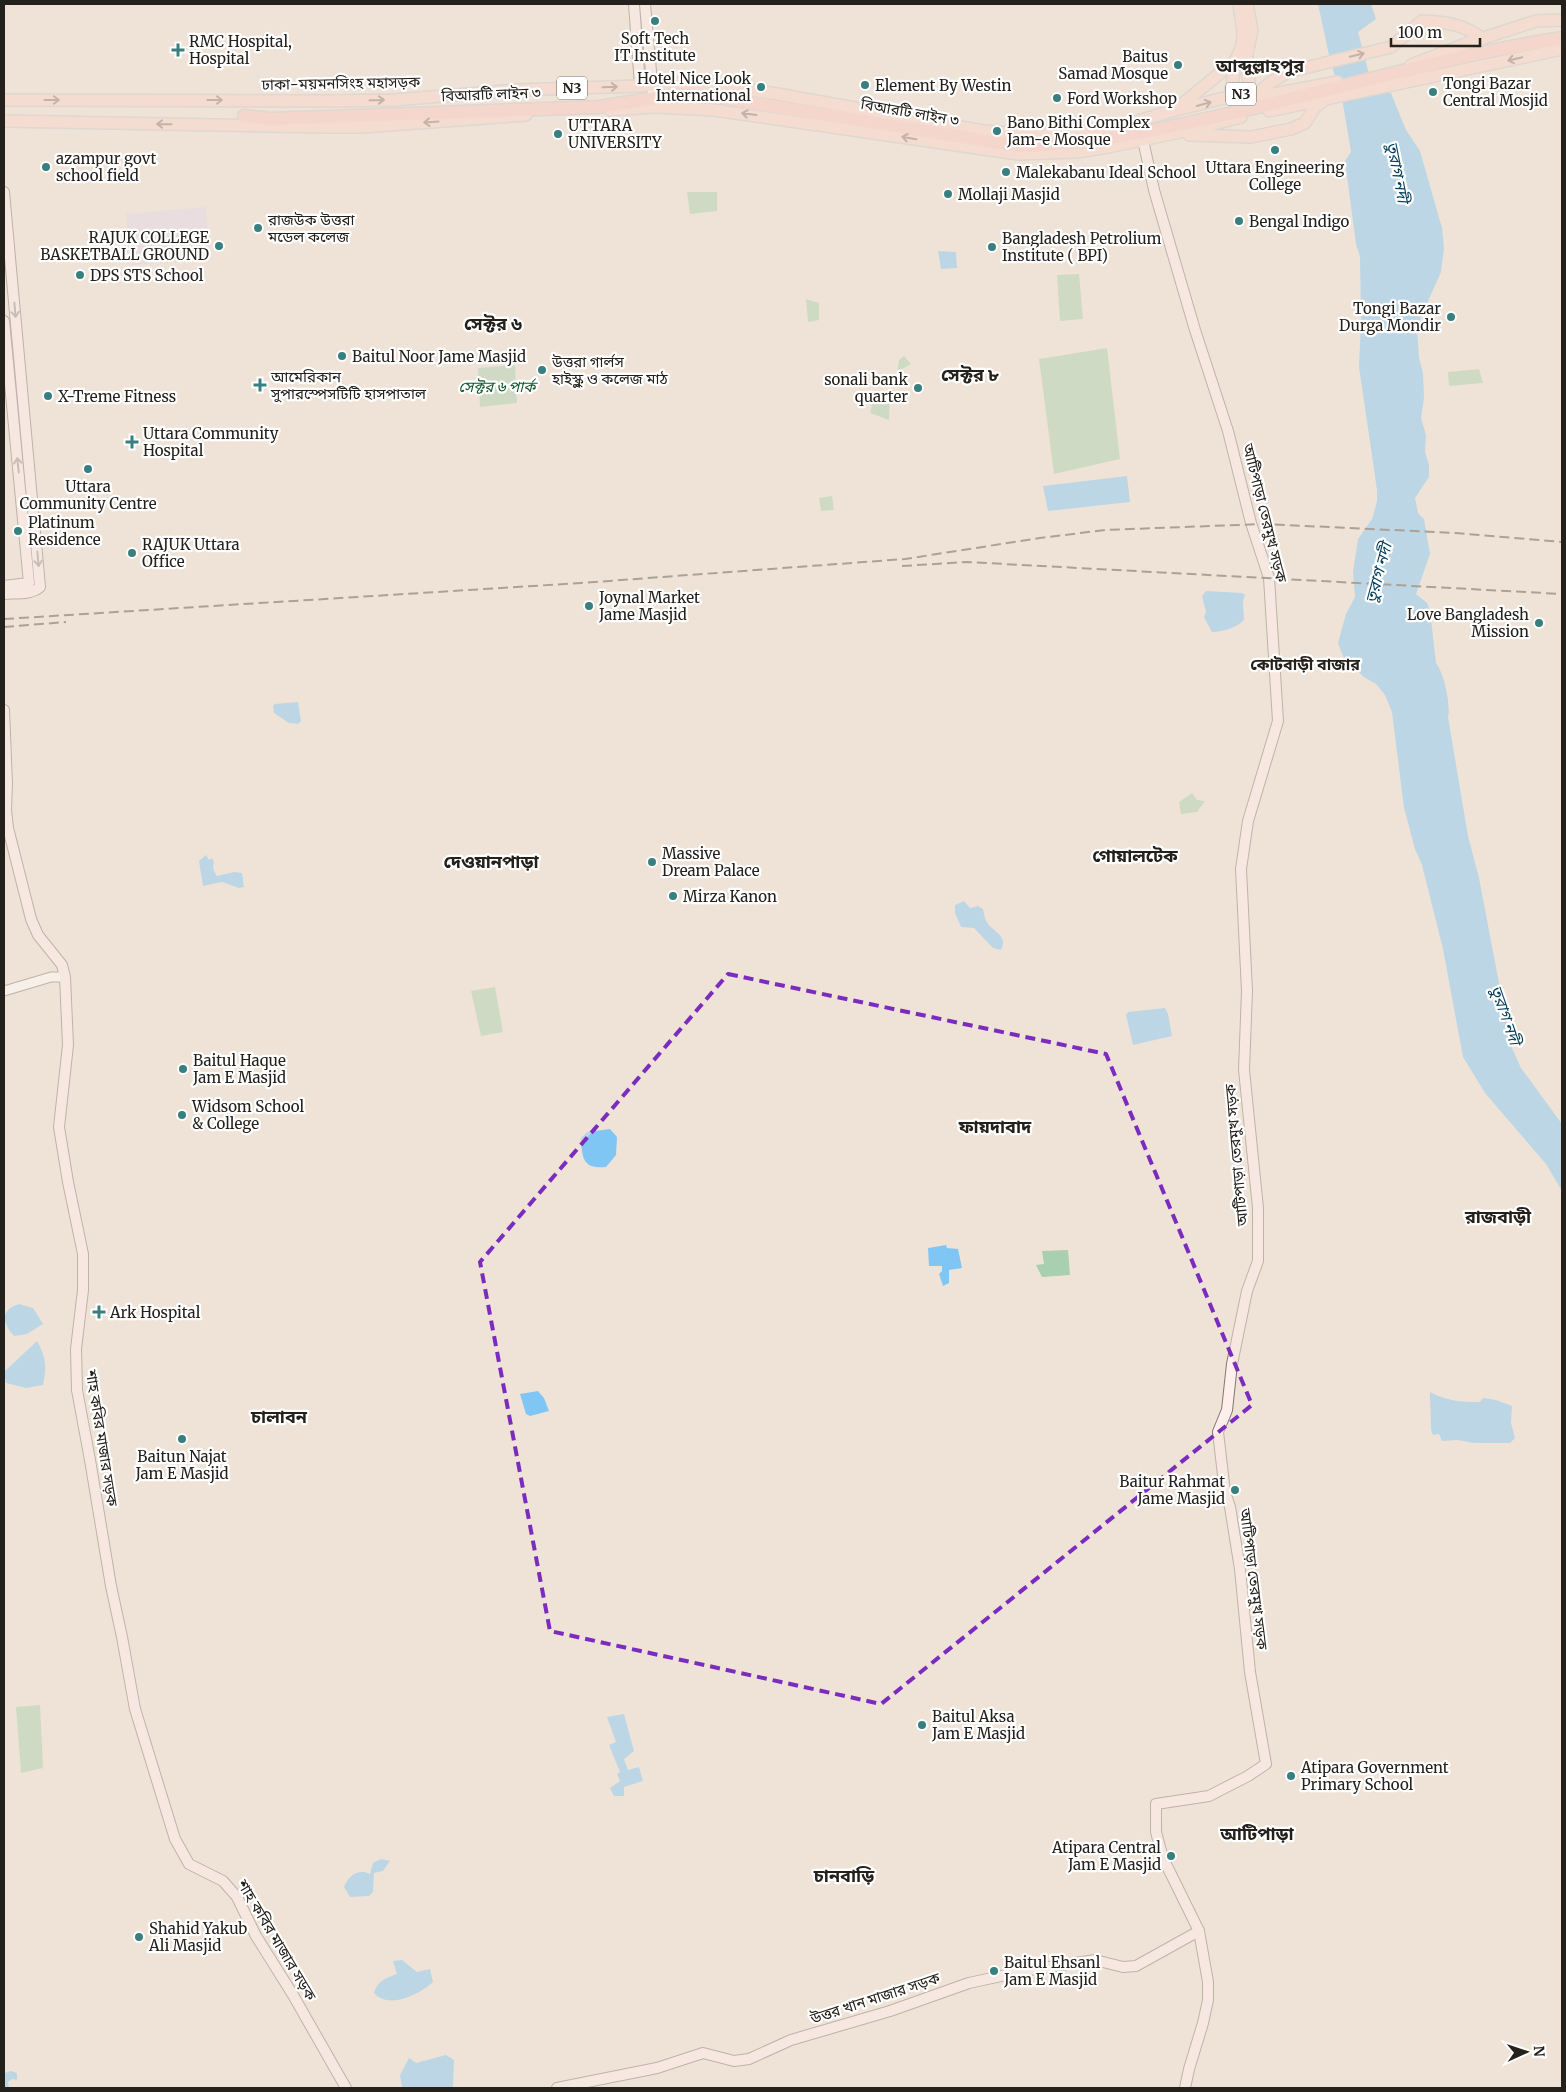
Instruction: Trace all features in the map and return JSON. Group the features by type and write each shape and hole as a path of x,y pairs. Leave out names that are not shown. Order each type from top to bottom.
{"highway":[{"path":"1235,95 1236,60 1242,45 1243,32 1239,4"},
{"path":"1235,95 1241,78 1252,30 1247,4"},
{"name":"N3","path":"4,121 242,120 362,127 654,102 765,116 1018,154 1077,152 1143,140 1233,119 1405,67 1471,42 1536,22 1562,20"},
{"path":"1247,53 1246,72 1252,98 1271,82 1288,72 1391,47 1422,21 1448,22 1473,31 1482,39"},
{"name":"বিআরটি লাইন ৩","path":"242,120 599,106 654,102 681,94 710,96 1018,146 1045,146 1085,142 1170,127 1483,53 1562,38"},
{"name":"N3","path":"1235,95 1252,98 1406,81 1472,69 1562,49"},
{"path":"1174,111 1236,60"},
{"name":"ঢাকা-ময়মনসিংহ মহাসড়ক","path":"4,100 394,100 515,90 640,86 670,82 748,90 928,123 996,133 1046,135 1112,129 1235,95"},
{"path":"1168,134 1251,137 1272,134 1305,123 1328,90"}],"main road":[{"path":"634,4 640,86"},
{"path":"645,4 654,102"},
{"name":"আটিপাড়া তেরমুখ সড়ক","path":"1143,140 1154,190 1228,431 1251,524 1269,578 1278,721 1248,821 1241,869 1247,992 1244,1070 1258,1208 1258,1261 1247,1291 1232,1364 1227,1410 1218,1432 1225,1492 1230,1507 1240,1569 1250,1672 1266,1764 1248,1776 1209,1796 1156,1804 1156,1832 1163,1858 1199,1931 1208,1982 1208,2000 1185,2088"},
{"path":"4,192 40,587 34,591 4,594"},
{"path":"4,321 29,583 4,586"},
{"name":"শাহ কবির মাজার সড়ক","path":"4,710 8,828 31,919 38,935 62,965 65,977 68,1045 59,1127 83,1254 83,1290 76,1358 77,1390 89,1452 105,1558 135,1709 175,1839 189,1864 224,1881 237,1897 256,1936 293,1995 346,2088"},
{"name":"উত্তর খান মাজার সড়ক","path":"557,2088 657,2068 702,2054 734,2061 749,2059 791,2040 882,2014 969,1983 1029,1970 1094,1960 1129,1968 1136,1966 1199,1931"}],"street":[{"path":"4,991 44,978 65,977"}],"highlighted area":[{"path":"728,974 1106,1054 1252,1405 881,1704 550,1631 480,1262"}],"shaded area":[{"path":"206,207 210,260 130,265 126,214"}],"green space":[{"path":"687,192 717,192 717,211 690,214"},
{"path":"1079,274 1083,319 1060,321 1057,275"},
{"path":"806,299 819,303 819,320 808,322"},
{"path":"1107,348 1120,459 1054,474 1039,359"},
{"path":"904,356 911,364 897,372 899,360"},
{"name":"সেক্টর ৬ পার্ক","path":"515,365 517,403 480,407 478,368"},
{"path":"1479,369 1483,383 1449,386 1448,372"},
{"path":"890,393 889,420 870,413 874,395"},
{"path":"832,496 834,510 821,511 819,498"},
{"path":"1192,793 1197,800 1205,801 1197,812 1181,814 1179,802"},
{"path":"495,987 503,1032 481,1036 471,991"},
{"path":"1068,1250 1070,1275 1042,1277 1036,1265 1044,1264 1042,1251"},
{"path":"40,1705 43,1768 21,1773 16,1707"}],"water":[{"name":"তুরাগ নদী","path":"1318,4 1371,4 1376,19 1358,32 1374,93 1391,93 1406,130 1420,151 1442,228 1444,248 1441,272 1417,326 1419,358 1423,373 1424,398 1421,418 1426,435 1425,452 1429,465 1429,477 1415,498 1418,513 1424,519 1430,554 1416,594 1427,603 1430,610 1436,663 1442,674 1448,697 1448,717 1468,836 1479,878 1511,1046 1521,1068 1562,1124 1562,1191 1546,1164 1485,1093 1463,1057 1443,949 1422,865 1415,849 1404,808 1392,712 1385,695 1376,684 1364,677 1344,659 1338,643 1346,614 1355,597 1353,572 1358,539 1372,519 1377,501 1377,490 1359,367 1361,319 1360,257 1356,244 1345,161 1351,152 1343,104 1329,55"},
{"path":"938,251 956,252 957,268 941,269"},
{"path":"1127,476 1130,502 1048,511 1043,486"},
{"path":"1206,591 1242,593 1245,595 1243,601 1244,620 1229,629 1212,632 1204,617 1206,612 1202,596"},
{"path":"298,702 301,721 298,724 289,723 274,713 273,706 275,704"},
{"path":"206,855 209,860 212,858 217,876 234,872 242,873 244,887 239,888 222,882 203,886 199,861"},
{"path":"964,901 970,908 978,906 983,909 987,922 1002,938 1003,946 1001,950 993,948 974,928 961,927 955,913 955,905"},
{"path":"1165,1008 1172,1036 1133,1045 1126,1015 1128,1012"},
{"path":"610,1129 617,1137 616,1155 606,1167 588,1164 583,1157 581,1138 587,1132"},
{"path":"946,1245 947,1248 958,1249 962,1268 949,1270 949,1283 943,1286 939,1274 942,1271 942,1266 929,1266 928,1248"},
{"path":"19,1304 33,1308 43,1324 27,1334 14,1336 5,1322 5,1317 9,1310"},
{"path":"37,1341 45,1362 43,1385 26,1388 6,1383 4,1372"},
{"path":"538,1391 544,1398 549,1411 530,1416 526,1414 520,1394"},
{"path":"1430,1392 1454,1400 1480,1402 1483,1398 1496,1400 1512,1406 1511,1423 1515,1438 1510,1443 1442,1441 1439,1434 1433,1435 1431,1430"},
{"path":"624,1714 634,1751 624,1759 628,1770 639,1767 643,1781 624,1787 624,1796 614,1796 610,1788 620,1781 617,1774 620,1772 609,1745 616,1742 607,1717"},
{"path":"381,1859 390,1861 383,1871 374,1873 373,1892 369,1896 350,1897 344,1887 348,1879 354,1874 361,1872 370,1874 373,1863"},
{"path":"402,1960 417,1972 430,1969 433,1982 413,1995 404,1998 388,2000 380,1998 374,1993 375,1989 380,1983 397,1974 393,1961"},
{"path":"446,2055 454,2060 453,2088 402,2088 400,2075 409,2058 416,2063"},
{"path":"11,2071 17,2073 17,2080 12,2079 8,2082 9,2088 4,2088 4,2073"}],"railway":[{"path":"4,619 581,583 905,559 1105,530 1264,524 1456,533 1562,542"},
{"path":"902,566 967,562 1562,594"},
{"path":"4,627 66,622"}],"place":[{"name":"Soft Tech IT Institute","path":"655,21"},
{"name":"RMC Hospital, Hospital","path":"178,50"},
{"name":"Baitus Samad Mosque","path":"1178,65"},
{"name":"Element By Westin","path":"865,85"},
{"name":"Hotel Nice Look International","path":"761,87"},
{"name":"Tongi Bazar Central Mosjid","path":"1433,92"},
{"name":"Ford Workshop","path":"1057,98"},
{"name":"Bano Bithi Complex Jam-e Mosque","path":"997,131"},
{"name":"UTTARA UNIVERSITY","path":"558,134"},
{"name":"Uttara Engineering College","path":"1275,150"},
{"name":"azampur govt school field","path":"46,167"},
{"name":"Malekabanu Ideal School","path":"1006,172"},
{"name":"Mollaji Masjid","path":"948,194"},
{"name":"Bengal Indigo","path":"1239,221"},
{"name":"রাজউক উত্তরা মডেল কলেজ","path":"258,228"},
{"name":"RAJUK COLLEGE BASKETBALL GROUND","path":"219,246"},
{"name":"Bangladesh Petrolium Institute ( BPI)","path":"992,247"},
{"name":"DPS STS School","path":"80,275"},
{"name":"Tongi Bazar Durga Mondir","path":"1451,317"},
{"name":"Baitul Noor Jame Masjid","path":"342,356"},
{"name":"উত্তরা গার্লস হাইস্কুল ও কলেজ মাঠ","path":"542,370"},
{"name":"আমেরিকান সুপারস্পেসটিটি হাসপাতাল","path":"260,385"},
{"name":"sonali bank quarter","path":"918,388"},
{"name":"X-Treme Fitness","path":"48,396"},
{"name":"Uttara Community Hospital","path":"132,442"},
{"name":"Uttara Community Centre","path":"88,469"},
{"name":"Platinum Residence","path":"18,531"},
{"name":"RAJUK Uttara Office","path":"132,553"},
{"name":"Joynal Market Jame Masjid","path":"589,606"},
{"name":"Love Bangladesh Mission","path":"1539,623"},
{"name":"Massive Dream Palace","path":"652,862"},
{"name":"Mirza Kanon","path":"673,896"},
{"name":"Baitul Haque Jam E Masjid","path":"183,1069"},
{"name":"Widsom School & College","path":"182,1115"},
{"name":"Ark Hospital","path":"99,1312"},
{"name":"Baitun Najat Jam E Masjid","path":"182,1439"},
{"name":"Baitur Rahmat Jame Masjid","path":"1235,1490"},
{"name":"Baitul Aksa Jam E Masjid","path":"922,1725"},
{"name":"Atipara Government Primary School","path":"1291,1776"},
{"name":"Atipara Central Jam E Masjid","path":"1171,1856"},
{"name":"Shahid Yakub Ali Masjid","path":"139,1937"},
{"name":"Baitul Ehsanl Jam E Masjid","path":"994,1971"}],"district":[{"name":"আব্দুল্লাহপুর","path":"1260,65"},
{"name":"সেক্টর ৬","path":"493,323"},
{"name":"সেক্টর ৮","path":"970,374"},
{"name":"কোটবাড়ী বাজার","path":"1305,664"},
{"name":"গোয়ালটেক","path":"1135,855"},
{"name":"দেওয়ানপাড়া","path":"491,861"},
{"name":"ফায়দাবাদ","path":"995,1126"},
{"name":"রাজবাড়ী","path":"1498,1216"},
{"name":"চালাবন","path":"279,1416"},
{"name":"আটিপাড়া","path":"1257,1833"},
{"name":"চানবাড়ি","path":"844,1875"}]}
